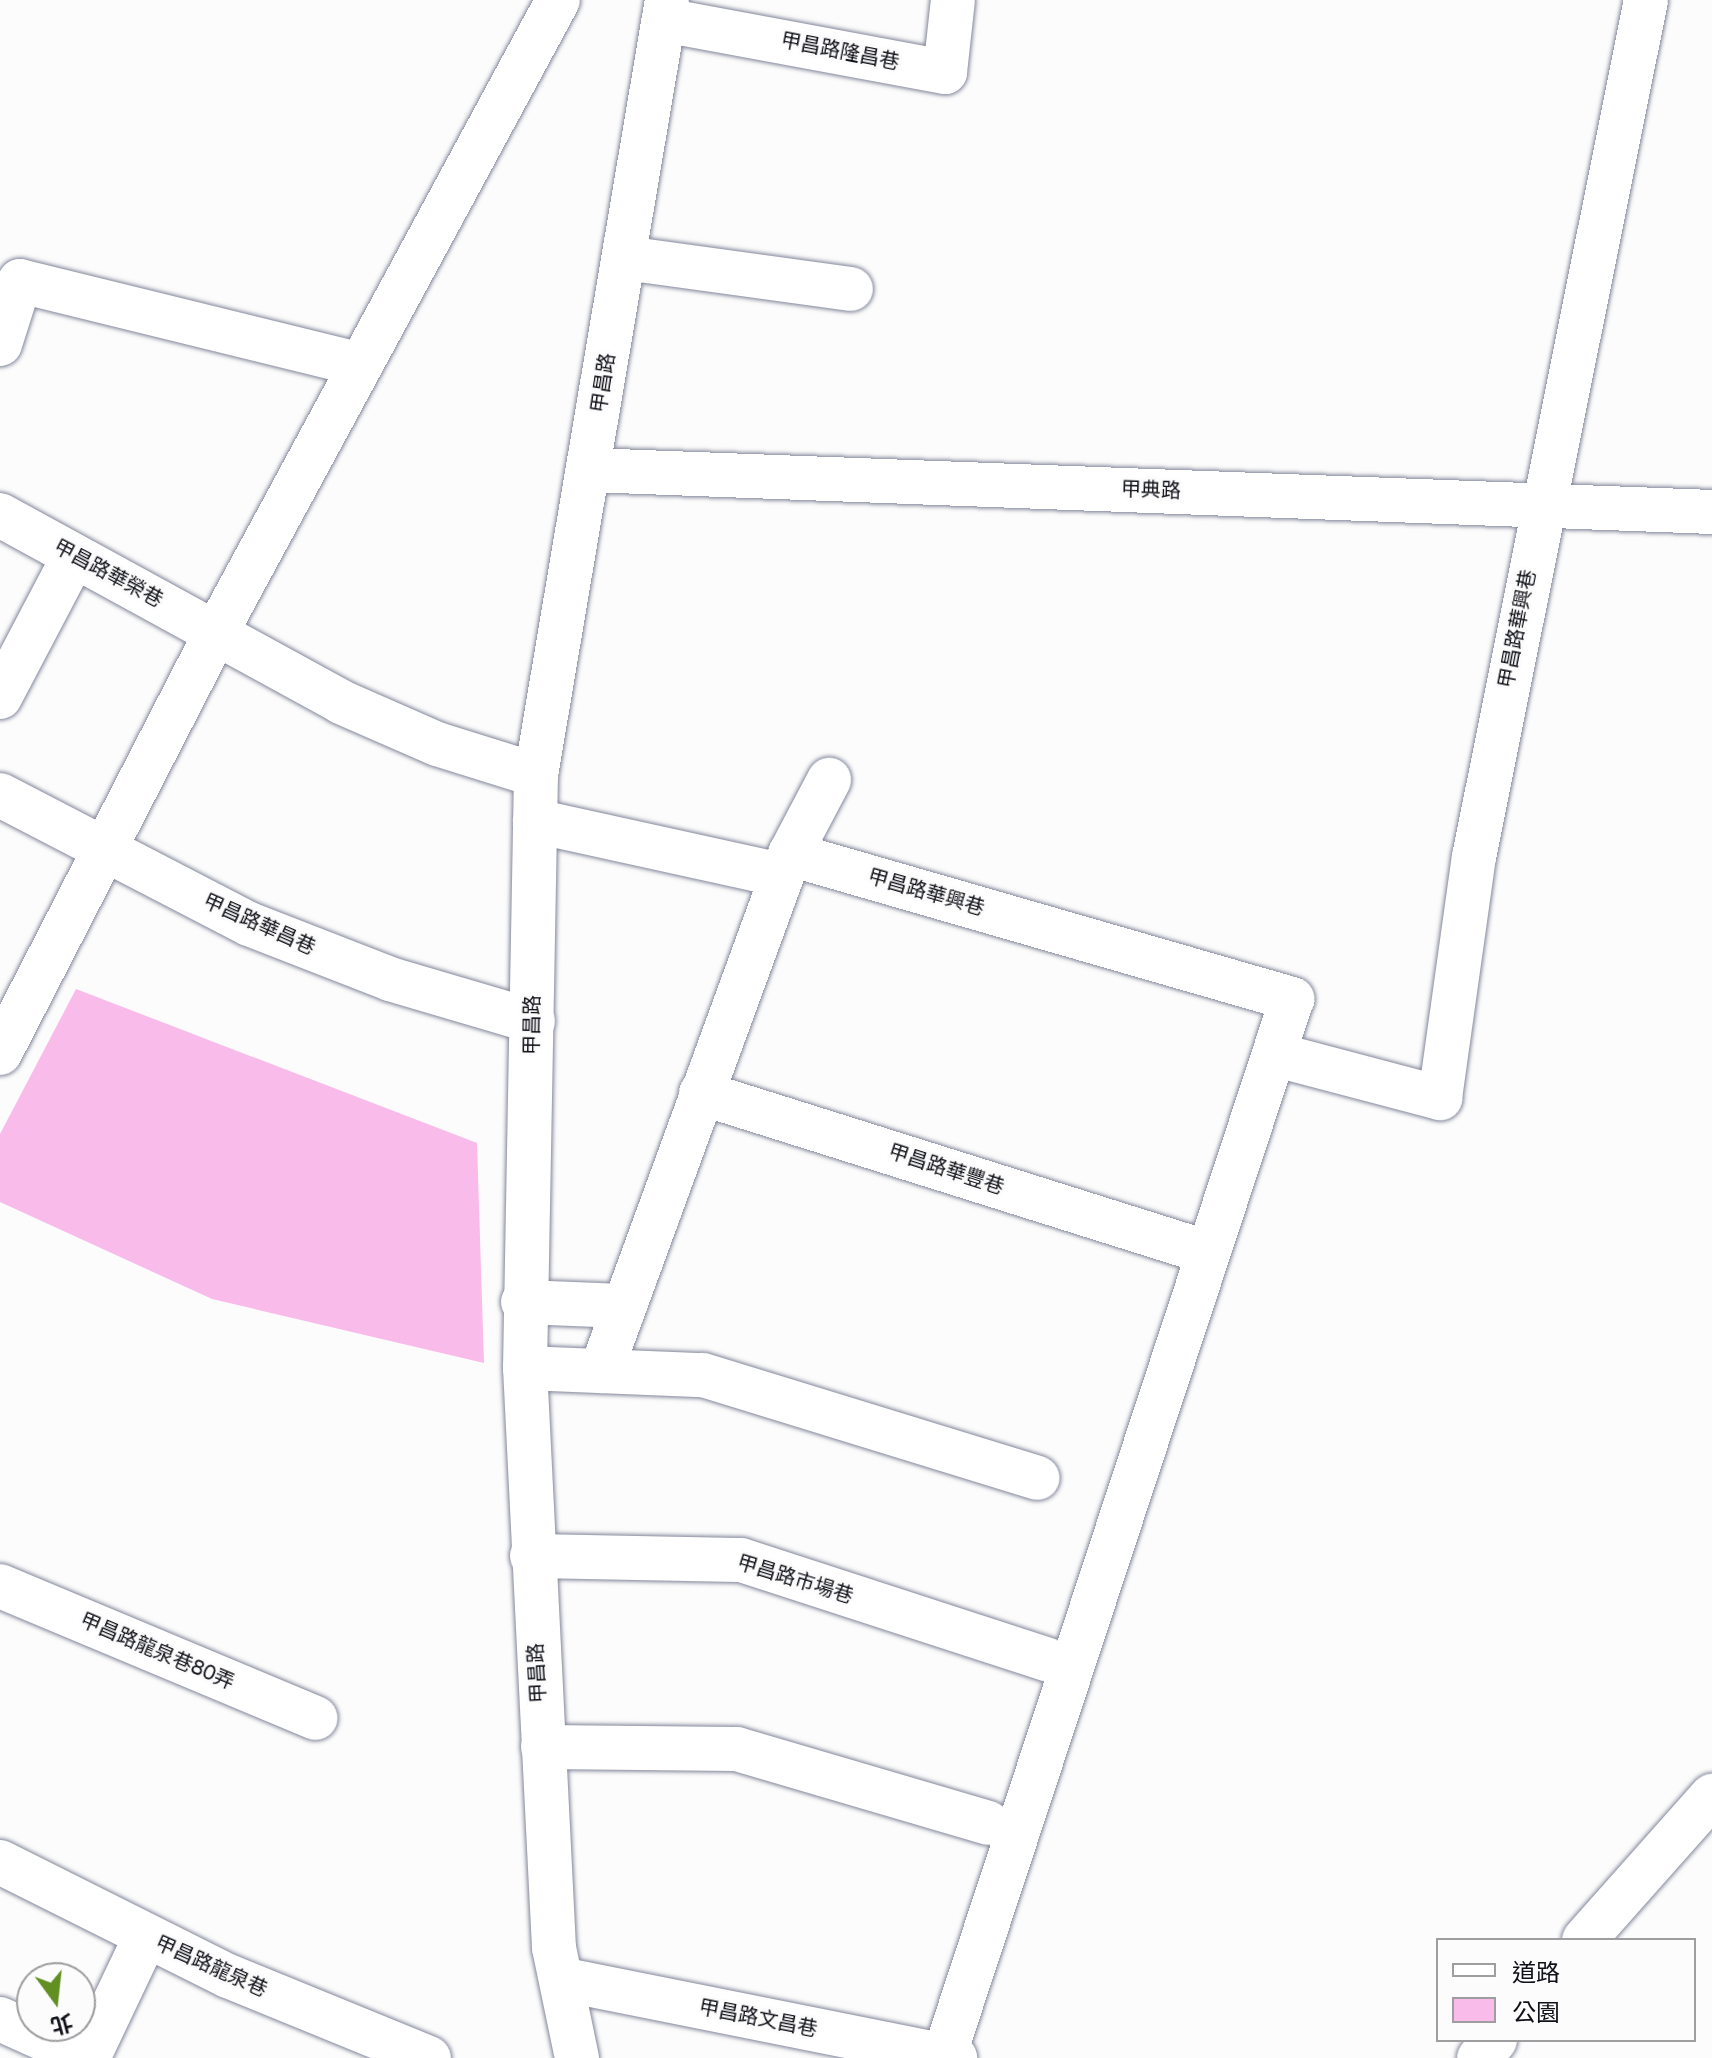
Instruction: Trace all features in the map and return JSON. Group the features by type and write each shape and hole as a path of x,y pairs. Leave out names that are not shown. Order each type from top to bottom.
{"street":[{"path":"0,1053 217,631 558,0"},
{"name":"甲昌路隆昌巷","path":"666,10 945,72 953,0"},
{"name":"甲昌路華興巷","path":"535,821 786,865 1292,999 1277,1055 1440,1098 1474,857 1541,506 1646,0"},
{"name":"甲昌路","path":"577,2058 561,1979 543,1747 525,1368 523,1302 533,1021 536,775 666,10"},
{"path":"625,258 851,289"},
{"path":"0,344 20,281 359,364"},
{"name":"甲典路","path":"589,470 1712,512"},
{"name":"甲昌路華榮巷","path":"0,515 217,631 341,702 437,744 536,775"},
{"path":"0,697 74,556"},
{"path":"601,1371 786,865 829,780"},
{"name":"甲昌路華昌巷","path":"0,795 105,853 249,924 376,974 533,1021"},
{"path":"950,2057 1277,1055"},
{"name":"甲昌路華豐巷","path":"701,1093 1190,1247"},
{"path":"523,1302 623,1306"},
{"path":"525,1368 703,1375 1038,1478"},
{"name":"甲昌路市場巷","path":"532,1556 741,1560 1048,1660"},
{"name":"甲昌路龍泉巷80弄","path":"0,1586 315,1718"},
{"path":"543,1747 737,1749 988,1823"},
{"path":"1586,1938 1712,1796"},
{"name":"甲昌路龍泉巷","path":"0,1862 145,1938 429,2058"},
{"path":"0,2019 87,2058 145,1938"},
{"name":"甲昌路文昌巷","path":"561,1979 950,2057"},
{"path":"1479,2058 1493,2042"}],"green space":[{"path":"76,989 477,1143 484,1363 212,1299 0,1202 0,1134"}]}
